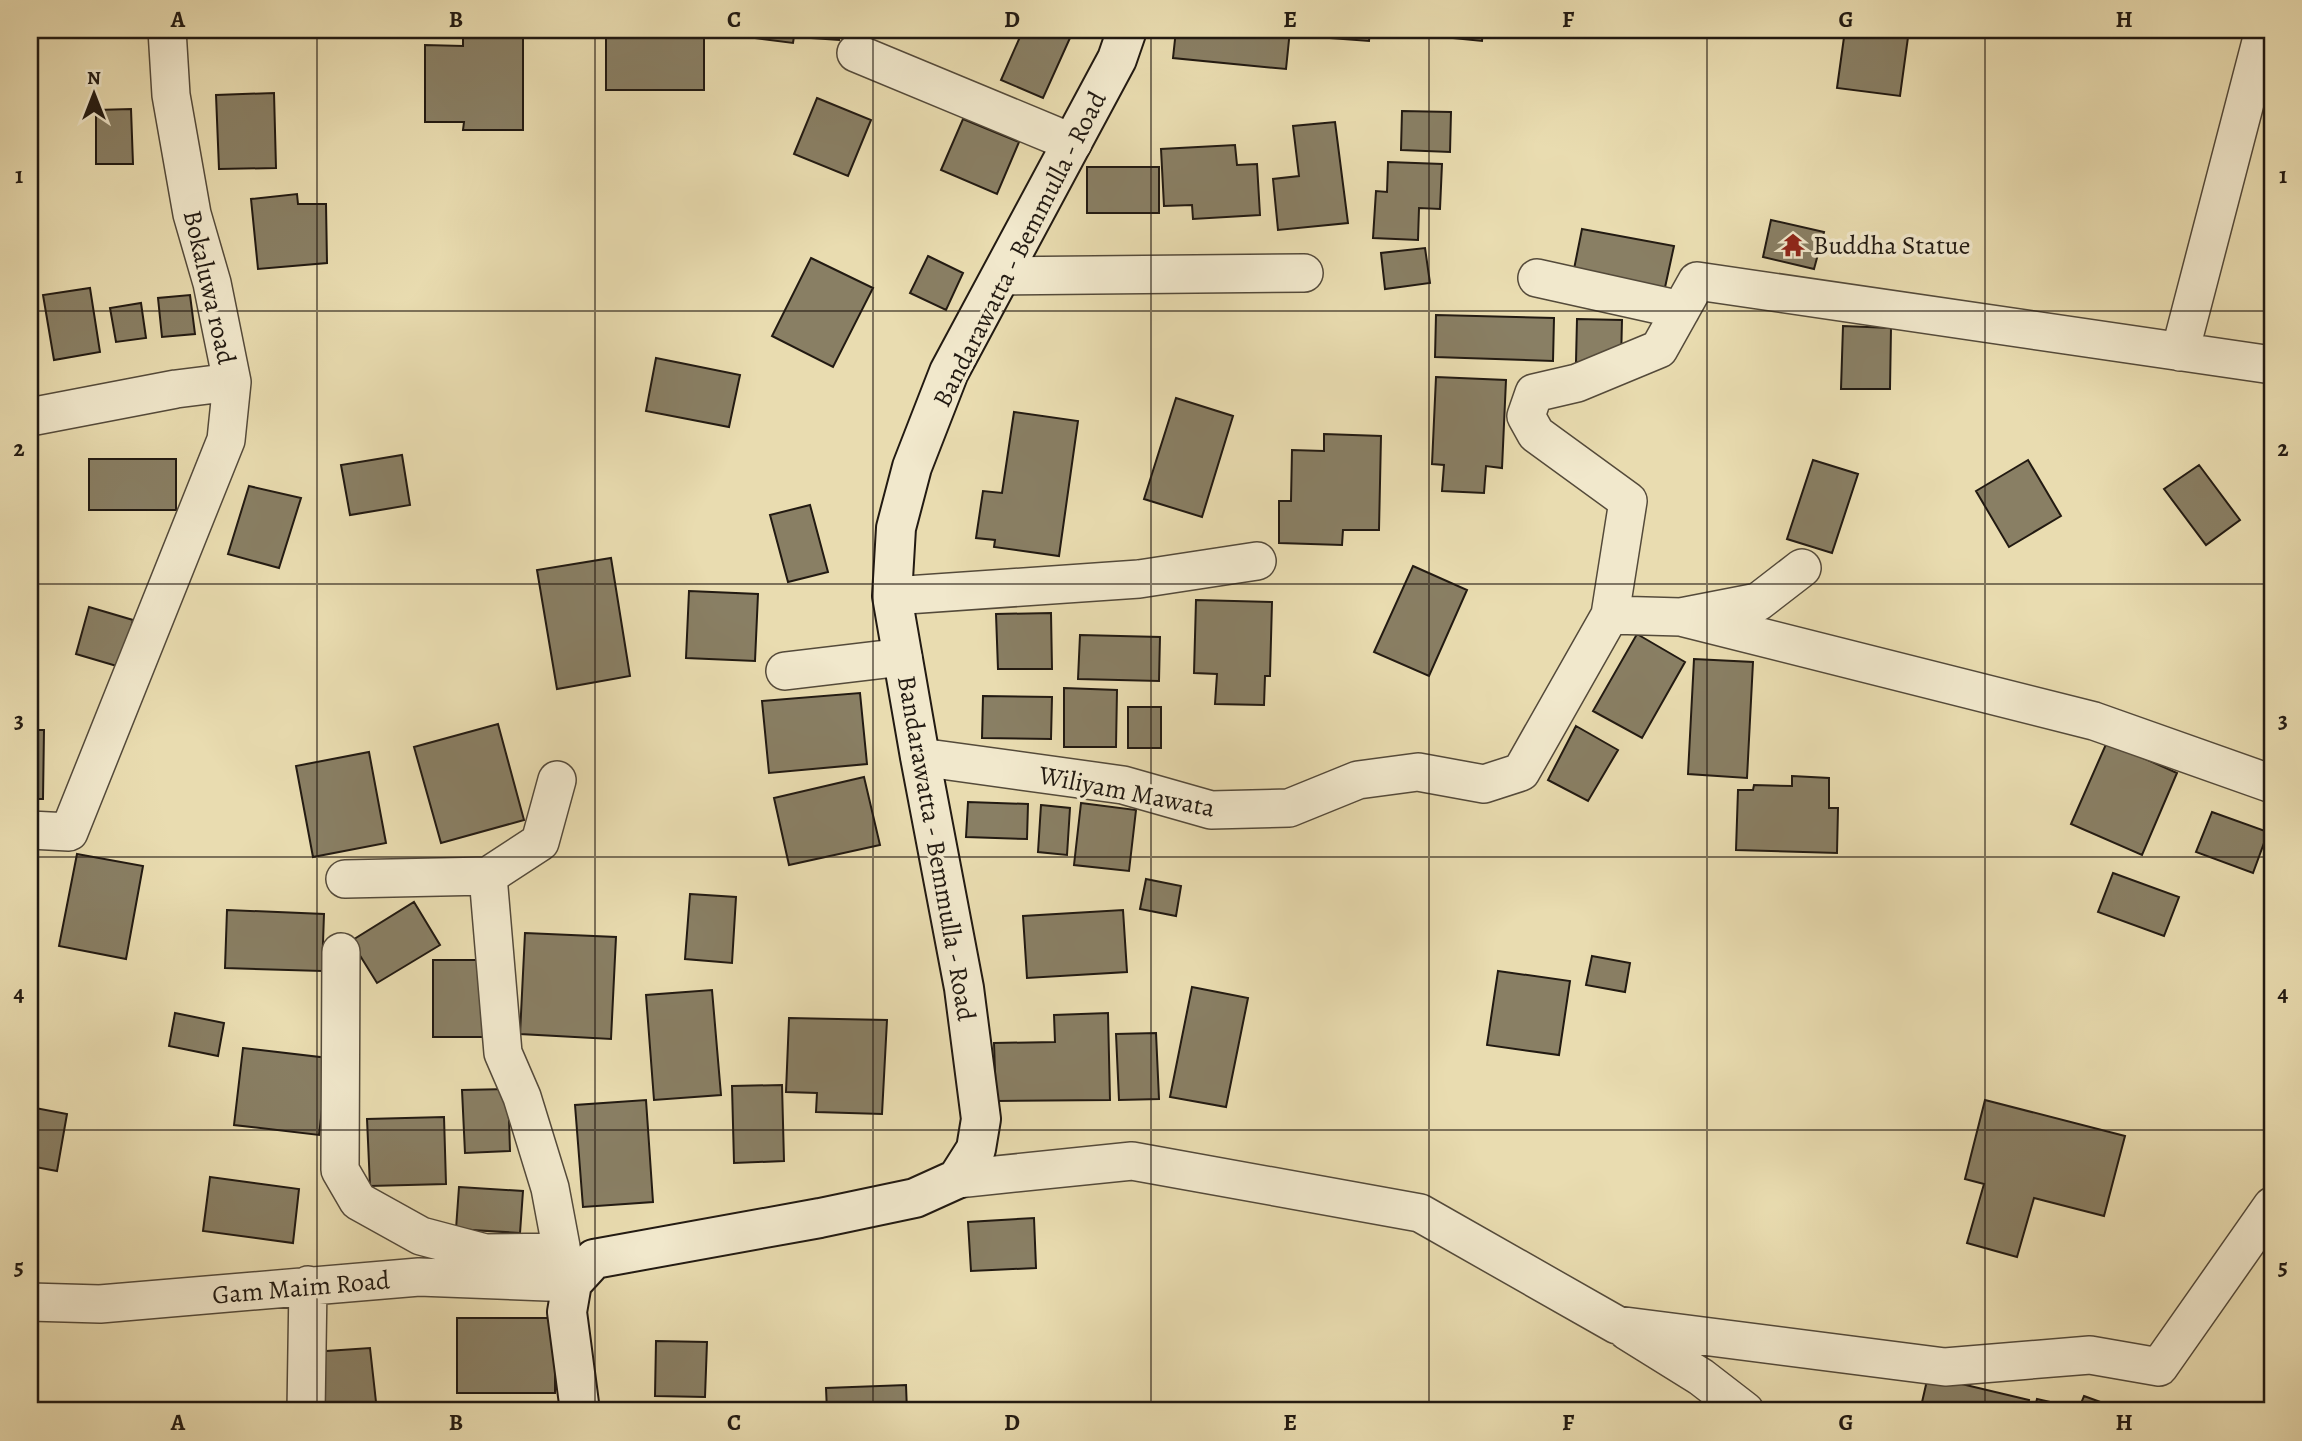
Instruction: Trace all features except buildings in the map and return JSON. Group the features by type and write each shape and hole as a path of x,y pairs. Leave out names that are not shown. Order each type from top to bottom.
{"street":[{"name":"Bokaluwa road","path":"30,417 232,382 212,283 190,200 171,95 167,30"},
{"name":"Bandarawatta - Bemmulla - Road","path":"957,1179 976,1149 981,1119 964,988 919,757 892,596 896,528 912,467 949,372 1117,59 1127,30"},
{"path":"2180,352 2264,30"},
{"path":"856,53 1073,143"},
{"path":"1001,276 1304,273"},
{"path":"1537,278 1681,310"},
{"path":"2272,365 1697,281 1659,349 1577,383 1534,393 1526,416 1536,434 1628,501 1610,615 1681,617 2094,721 2272,784"},
{"path":"30,830 69,832 226,440 232,382"},
{"path":"892,596 1139,579 1257,561"},
{"path":"1681,617 1758,602 1802,568"},
{"name":"Wiliyam Mawata","path":"919,757 1123,785 1211,810 1289,808 1359,780 1418,772 1484,784 1521,772 1610,615"},
{"path":"785,671 903,657"},
{"path":"345,879 488,876 540,842 557,780"},
{"path":"488,876 503,1053 522,1097 550,1188 567,1268 567,1312 580,1411"},
{"path":"341,952 340,1170 358,1201 421,1236 485,1253 567,1268 594,1259 820,1219 915,1198 957,1179 1132,1161 1420,1213 1617,1325 1701,1377 1745,1411"},
{"path":"1617,1325 1945,1367 2090,1355 2159,1367 2272,1206"},
{"name":"Gam Maim Road","path":"30,1302 100,1304 308,1285 567,1268"},
{"path":"306,1411 308,1285"}],"place":[{"name":"Buddha Statue","path":"1793,245"}]}
